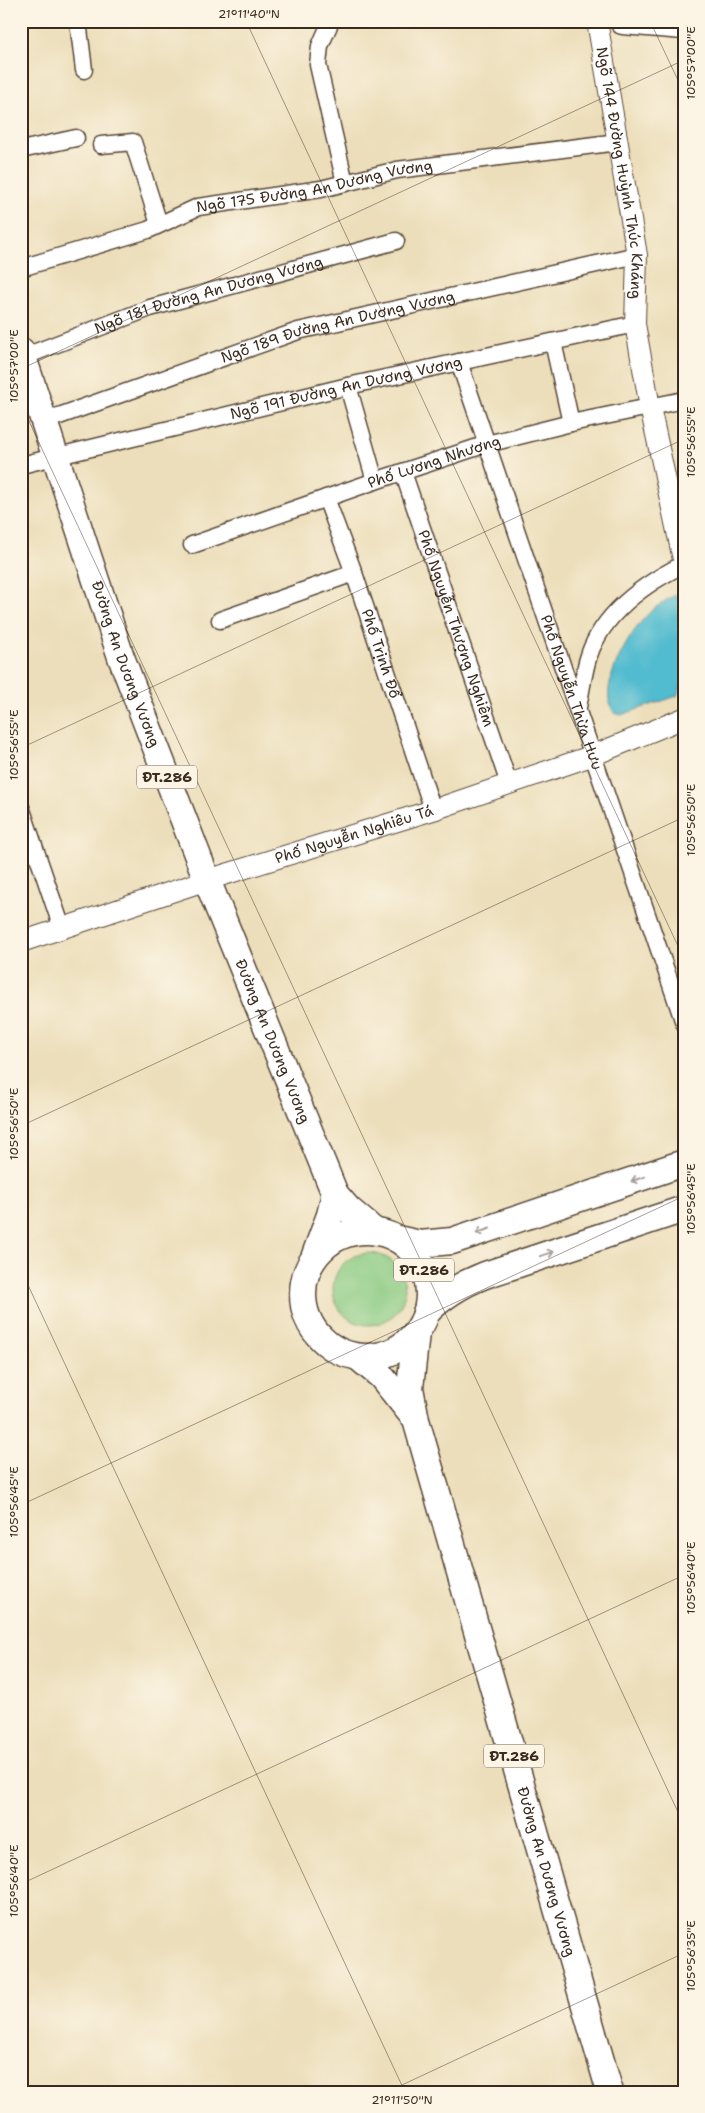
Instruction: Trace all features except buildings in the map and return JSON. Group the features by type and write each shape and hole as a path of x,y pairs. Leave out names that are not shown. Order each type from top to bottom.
{"main road":[{"path":"623,21 684,26"},
{"name":"Đường An Dương Vương","path":"22,354 57,456 121,657 207,880 336,1194 348,1208 385,1235"},
{"path":"385,1235 420,1244 452,1241 684,1163"},
{"name":"ĐT.286","path":"315,1255 327,1243 341,1235 357,1231 385,1235 412,1251 422,1265 428,1280 429,1297 421,1323 400,1348 380,1356 358,1357 337,1350 319,1337 307,1318 302,1297 305,1275 330,1216 336,1194"},
{"path":"421,1323 437,1302 457,1287 485,1275 684,1209"},
{"name":"Đường An Dương Vương","path":"421,1323 410,1388 416,1420 610,2092"},
{"name":"Đường An Dương Vương","path":"358,1357 381,1376 416,1420"}],"street":[{"path":"78,21 84,70"},
{"path":"331,21 320,46 318,65 344,183"},
{"name":"Ngõ 144 Đường Huỳnh Thúc Kháng","path":"597,21 637,255 635,324 650,407 684,564"},
{"path":"21,150 76,138"},
{"path":"101,145 133,142 159,224"},
{"name":"Ngõ 175 Đường An Dương Vương","path":"21,268 148,230 198,207 321,189 397,170 618,142"},
{"name":"Ngõ 181 Đường An Dương Vương","path":"22,354 150,308 396,241"},
{"name":"Ngõ 189 Đường An Dương Vương","path":"45,421 298,331 637,255"},
{"name":"Ngõ 191 Đường An Dương Vương","path":"21,465 348,386 635,324"},
{"path":"553,342 571,423"},
{"name":"Phố Nguyễn Thừa Hưu","path":"459,362 594,756 680,996 684,1023"},
{"path":"348,386 375,481"},
{"name":"Phố Lương Nhượng","path":"192,545 487,444 571,423 684,400"},
{"name":"Phố Nguyễn Thượng Nghiêm","path":"403,472 509,784"},
{"name":"Phố Trịnh Đổ","path":"326,498 354,573 433,810"},
{"path":"578,708 587,660 605,626 629,599 646,585 684,564"},
{"path":"220,620 354,573"},
{"name":"Phố Nguyễn Nghiêu Tá","path":"21,942 207,880 433,810 594,756 684,718"},
{"path":"21,807 62,928"}],"green space":[{"path":"369,1253 389,1259 399,1269 405,1289 399,1309 389,1319 369,1325 349,1319 339,1309 333,1289 339,1269 349,1259"}],"water":[{"path":"684,591 684,678 677,696 621,715 616,714 611,708 609,689 621,652 651,611"}]}
